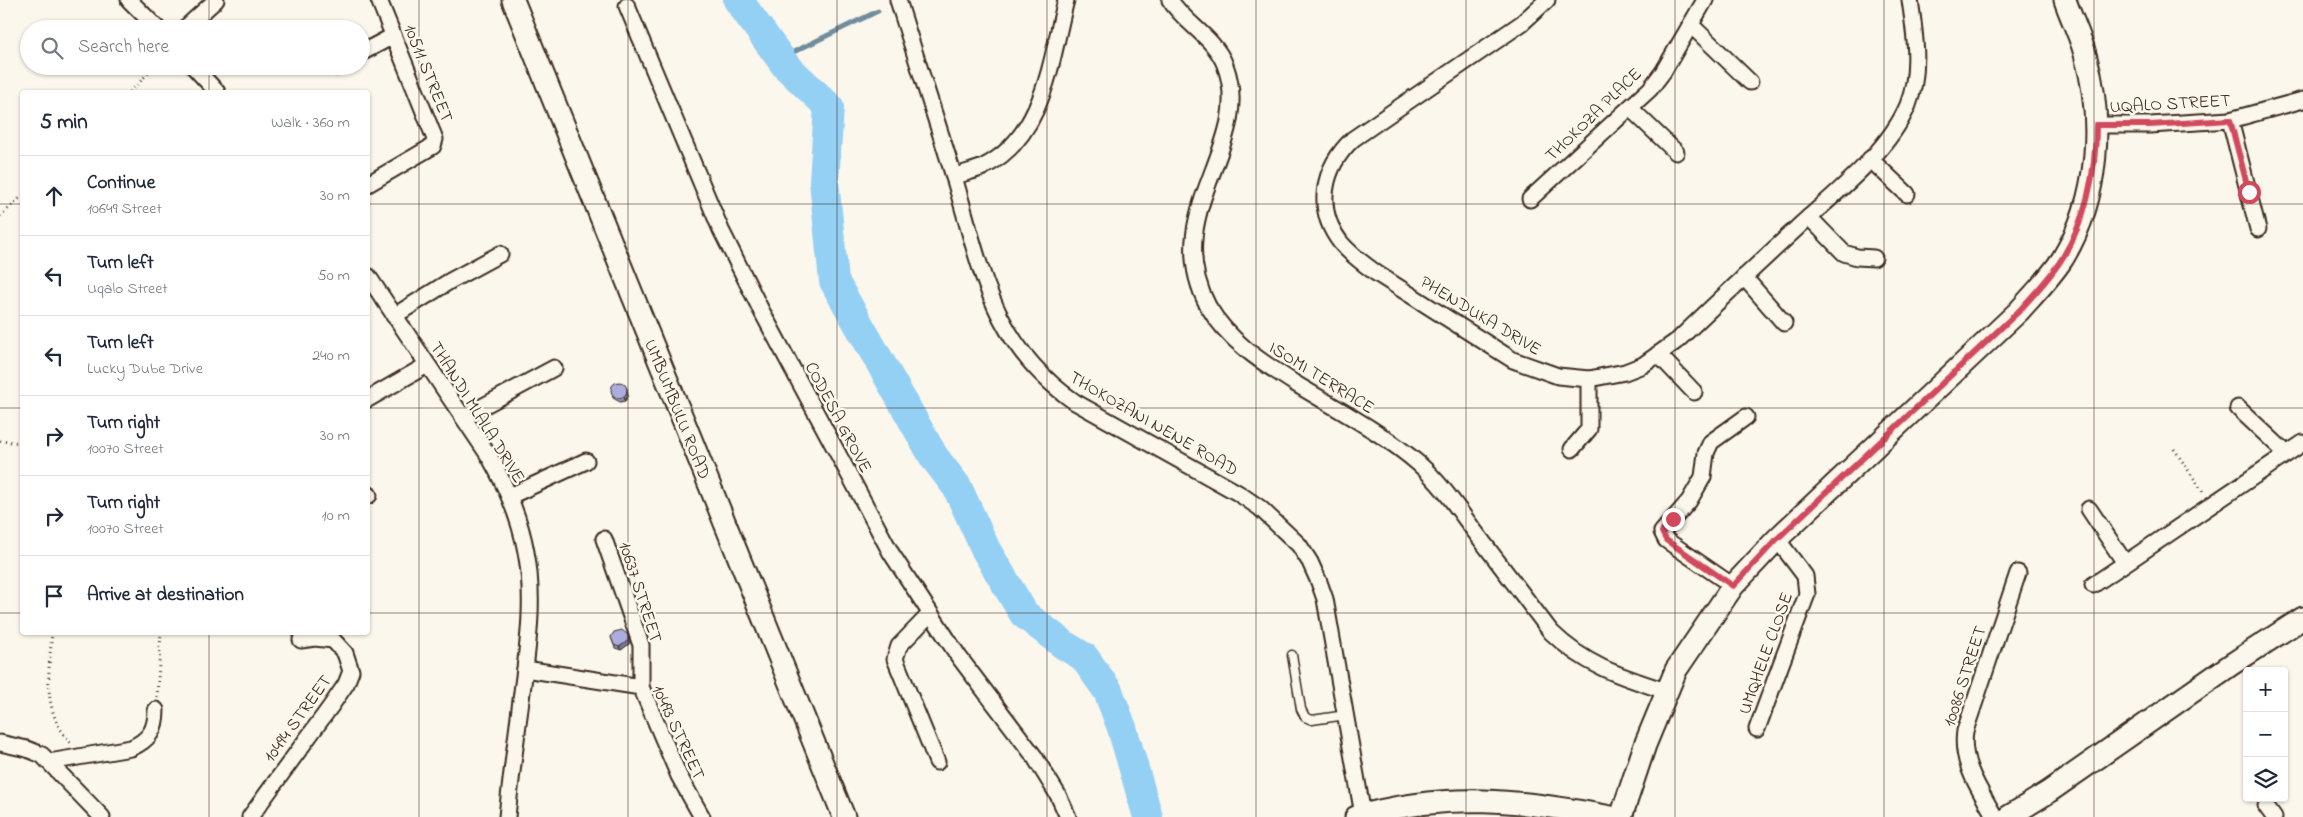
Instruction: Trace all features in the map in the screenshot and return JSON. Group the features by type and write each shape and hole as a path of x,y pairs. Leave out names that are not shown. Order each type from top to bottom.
{"street":[{"path":"129,0 149,20"},
{"path":"194,20 216,0"},
{"name":"10511 STREET","path":"370,183 435,144 433,133 379,0"},
{"name":"UMBUMBULU ROAD","path":"513,0 844,817"},
{"name":"THOKOZANI NENE ROAD","path":"898,0 954,177 984,282 993,304 1018,346 1040,374 1055,388 1075,402 1238,493 1260,508 1299,545 1310,562 1325,599 1346,715 1360,816"},
{"path":"954,177 983,166 1000,156 1012,145 1033,119 1042,96 1066,0"},
{"name":"ISOMI TERRACE","path":"1170,0 1184,18 1219,52 1229,76 1232,92 1226,130 1200,205 1193,241 1194,267 1199,288 1220,323 1248,352 1399,448 1433,477 1551,632 1569,649 1612,674 1666,691"},
{"name":"PHENDUKA DRIVE","path":"1548,0 1522,23 1353,139 1343,148 1332,165 1326,184 1324,202 1327,218 1342,244 1354,257 1376,273 1513,360 1536,370 1558,376 1589,379 1625,372 1643,365 1678,340 1870,159 1900,120 1908,105 1912,91 1915,69 1915,45 1910,0"},
{"name":"THOKOZA PLACE","path":"1530,199 1630,108 1663,72 1705,0"},
{"path":"1621,817 1666,691 1688,651 1733,586 1777,539 2019,311 2043,285 2063,258 2086,202 2096,151 2096,125 2092,86 2085,54 2065,0"},
{"name":"CODESA GROVE","path":"627,6 720,230 891,553 959,657 1034,756 1048,777 1068,817"},
{"path":"1691,25 1750,82"},
{"path":"370,48 393,36"},
{"path":"202,75 216,90"},
{"name":"UQALO STREET","path":"2096,125 2150,125 2230,120 2303,100"},
{"path":"1630,108 1676,152"},
{"path":"2230,120 2258,228"},
{"path":"1870,159 1907,194"},
{"path":"1809,217 1844,253 1857,257 1874,258"},
{"path":"394,316 450,281 500,254"},
{"path":"1744,277 1784,323"},
{"name":"THANDI MLALA DRIVE","path":"370,279 500,475 519,521 530,576 531,598 525,669 506,817"},
{"path":"1658,354 1694,392"},
{"path":"370,398 427,366"},
{"path":"462,417 554,368"},
{"path":"1572,449 1589,429 1589,379"},
{"path":"2238,408 2286,453"},
{"path":"1733,586 1666,540 1662,532 1689,500 1703,477 1706,453 1711,442 1746,416"},
{"path":"2093,585 2303,443"},
{"path":"510,496 586,461"},
{"path":"2089,509 2125,564"},
{"name":"10637 STREET","path":"604,539 641,646 641,687"},
{"name":"UMQHELE CLOSE","path":"1757,730 1807,594 1805,576 1777,539"},
{"name":"10086 STREET","path":"1995,817 1969,769 1963,742 1964,731 2018,573"},
{"path":"930,614 899,646 895,659 936,762"},
{"path":"2008,817 2047,794 2232,664 2303,618"},
{"name":"10494 STREET","path":"250,817 331,706 346,684 351,671 345,653 333,640 325,638 301,640"},
{"name":"10493 STREET","path":"525,669 641,687 698,816"},
{"path":"49,762 131,748 140,744 153,731 156,710"},
{"path":"0,743 28,749 49,762 77,794 102,817"},
{"path":"1360,816 1419,804 1459,800 1500,801 1556,807 1611,817"}],"lane":[{"path":"1292,655 1301,708 1305,717 1312,720 1346,715"}],"path":[{"path":"132,90 146,75"},
{"path":"0,216 20,198"},
{"path":"0,441 20,443"},
{"path":"2174,449 2212,505"},
{"path":"52,635 48,678 49,700 58,725 84,757"},
{"path":"156,710 161,635"}],"building":[{"path":"619,382 625,384 627,390 625,396 619,398 613,396 611,390 613,384"},
{"path":"622,630 628,635 628,641 619,647 614,645 611,637 614,632"}],"waterway":[{"path":"738,0 786,66 829,107 824,181 834,281 934,457 957,487 986,550 1024,614 1064,645 1084,657 1108,691 1122,728 1148,817"},
{"path":"781,58 878,11"}],"route":[{"path":"1673,519 1662,532 1666,540 1733,586 1777,539 2019,311 2043,285 2063,258 2086,202 2096,151 2096,125 2150,125 2230,120 2249,192"}]}
